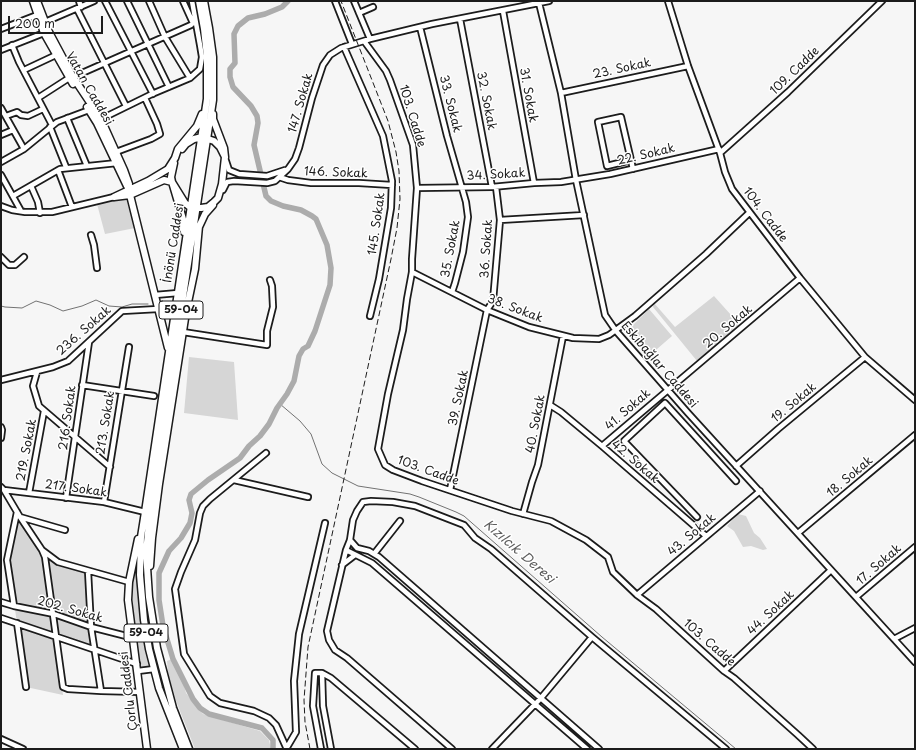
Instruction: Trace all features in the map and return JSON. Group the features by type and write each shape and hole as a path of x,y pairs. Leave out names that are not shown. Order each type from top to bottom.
{"main road":[{"name":"Vatan Caddesi","path":"33,1 38,15 97,123 129,191 169,354"},
{"name":"Vatan Caddesi","path":"38,1 45,27 56,55 101,119 129,184 129,191"},
{"name":"İnönü Caddesi","path":"145,512 178,293 184,269 210,100 204,29 199,1"},
{"name":"59-04","path":"204,1 212,57 210,100"},
{"path":"184,269 198,226 205,214 218,198 223,180 225,157 224,148 213,119 210,100"},
{"path":"184,269 184,224 172,182 172,177 178,149 200,120 210,100"},
{"path":"129,191 168,169 186,144 194,139 205,137 214,141 220,147 225,157"},
{"path":"114,197 164,180 172,182 185,203 194,208 208,207 218,198"},
{"path":"152,619 150,576 152,538 183,332 195,269 198,226"},
{"name":"59-04","path":"184,269 147,537 147,574 152,619 166,685 175,715 189,749"},
{"name":"59-04","path":"145,512 141,537 140,575 144,620 149,649 159,688 181,747"},
{"name":"Çorlu Caddesi","path":"145,512 129,582 128,600 147,749"}],"street":[{"path":"79,1 79,8 126,106"},
{"path":"1,50 94,1"},
{"path":"105,1 154,94"},
{"path":"127,1 169,87"},
{"path":"149,1 165,37 190,78"},
{"path":"38,98 71,77 105,64 191,25 193,23 183,1"},
{"path":"101,119 126,106 190,78 200,69 202,57 192,1"},
{"path":"335,1 352,44"},
{"path":"354,1 370,39"},
{"name":"147. Sokak","path":"218,198 228,182 267,183 275,181 288,169 295,159 299,148 312,98 323,65 330,56 344,47 420,27 549,1"},
{"name":"104. Cadde","path":"668,1 688,66 732,189 800,278 866,357 915,400"},
{"name":"109. Cadde","path":"719,151 788,92 882,1"},
{"name":"Eskibağlar Caddesi","path":"541,2 561,93 576,180 605,315 616,331 667,391 915,662"},
{"path":"359,13 373,7"},
{"name":"31. Sokak","path":"503,10 534,183"},
{"path":"1,29 38,15"},
{"name":"32. Sokak","path":"460,19 494,187"},
{"name":"33. Sokak","path":"420,27 461,186"},
{"name":"103. Cadde","path":"364,41 386,71 392,86 413,145 417,188 412,272 407,299 404,330 388,394 378,449 385,465 393,470 422,481 551,522 586,540 608,557 613,572 637,595 656,609 813,749"},
{"path":"12,45 51,126 66,167"},
{"name":"145. Sokak","path":"344,47 383,136 392,181 391,208 380,279 370,316"},
{"path":"24,70 56,55"},
{"name":"23. Sokak","path":"561,93 688,66"},
{"path":"116,152 151,139 160,134 145,98"},
{"path":"1,108 24,149"},
{"path":"6,116 17,112 21,115 28,116 43,108"},
{"path":"1,162 24,149 51,126 89,110"},
{"path":"631,160 607,166 598,122 621,117 631,160 633,169"},
{"path":"67,118 87,166"},
{"path":"1,135 13,130"},
{"name":"22. Sokak","path":"576,180 719,151"},
{"path":"225,157 227,167 232,172 239,174 267,176 288,169"},
{"path":"13,196 58,170 66,167 117,163"},
{"path":"58,170 72,207"},
{"path":"1,175 21,211"},
{"name":"146. Sokak","path":"279,177 288,180 311,183 359,183 392,186"},
{"name":"34. Sokak","path":"417,188 461,186 494,187 576,180"},
{"path":"31,186 38,202 40,213"},
{"name":"35. Sokak","path":"452,292 456,283 463,252 468,217 466,202 461,186"},
{"name":"36. Sokak","path":"487,310 493,301 500,220 494,187"},
{"path":"1,206 12,210 40,213 52,212 114,197"},
{"path":"616,331 706,254 749,213"},
{"path":"500,220 584,215"},
{"path":"91,235 97,268"},
{"path":"1,257 9,265 15,265 24,257"},
{"name":"38. Sokak","path":"412,272 487,310 529,327 563,336 583,339 600,339 616,331"},
{"name":"20. Sokak","path":"667,391 800,278"},
{"path":"183,332 267,345 267,332 273,307 272,286 270,280"},
{"path":"155,295 178,293"},
{"name":"236. Sokak","path":"1,380 37,372 68,361 122,311 158,309"},
{"name":"39. Sokak","path":"450,490 487,310"},
{"name":"40. Sokak","path":"523,514 538,465 563,336"},
{"name":"216. Sokak","path":"66,498 89,342"},
{"name":"213. Sokak","path":"104,502 129,347"},
{"name":"19. Sokak","path":"736,466 778,429 866,357"},
{"path":"37,372 33,386 39,406 110,467"},
{"path":"82,385 154,396"},
{"path":"667,391 665,403 624,441 697,517"},
{"name":"41. Sokak","path":"602,446 667,391"},
{"path":"665,403 736,481"},
{"name":"42. Sokak","path":"550,405 561,412 602,446 706,536"},
{"name":"219. Sokak","path":"29,493 44,411"},
{"path":"1,427 1,438"},
{"name":"18. Sokak","path":"798,533 915,435"},
{"path":"266,454 203,506 200,513 195,540 174,590 184,654 210,696 220,703 254,711 269,718 276,725 286,748"},
{"path":"234,480 308,497"},
{"path":"3,488 45,557 64,687 68,689 140,692"},
{"name":"217. Sokak","path":"3,488 29,493 104,502 145,512"},
{"name":"43. Sokak","path":"637,595 760,491"},
{"path":"452,749 347,658 335,650 329,640 327,631 342,565 350,540 353,520 356,511 363,502 393,502 415,506 464,525 475,538 491,549 592,637 726,749"},
{"path":"14,606 7,560 17,512"},
{"path":"20,517 64,530"},
{"path":"374,554 400,521"},
{"path":"286,748 296,732 294,681 299,634 325,524"},
{"path":"350,540 357,548 374,554 396,572 599,749"},
{"name":"17. Sokak","path":"856,597 915,547"},
{"path":"42,550 58,562 129,582"},
{"path":"346,550 372,563 586,749"},
{"path":"342,565 355,555"},
{"name":"44. Sokak","path":"724,671 831,570"},
{"path":"88,571 91,627 101,691"},
{"name":"202. Sokak","path":"1,602 54,614 91,627 134,638"},
{"path":"1,618 95,651 137,668 154,669"},
{"path":"17,623 26,687"},
{"path":"894,639 915,628"},
{"path":"492,749 541,698 592,637"},
{"path":"321,749 313,706 315,673 322,673 331,678 415,749"},
{"path":"322,673 323,706 331,749"},
{"path":"1,739 23,749"}],"shaded area":[{"path":"122,198 127,199 135,228 105,234 97,204"},
{"path":"714,296 740,325 697,361 653,307 654,303 675,327"},
{"path":"649,309 672,336 649,356 629,334 630,328"},
{"path":"189,357 234,362 238,420 184,413"},
{"path":"738,514 746,516 754,533 760,538 767,549 763,550 751,546 743,547 734,531 727,526"},
{"path":"17,518 44,557 63,695 26,687 8,560"},
{"path":"138,554 152,667 138,669 129,599 130,582"},
{"path":"48,557 88,571 95,650 58,639"},
{"path":"172,659 182,678 186,693 203,714 260,731 269,740 271,749 195,749 176,701 168,673 167,661"}],"waterway":[{"path":"273,749 273,740 262,728 209,714 200,708 193,699 173,659 163,626 159,600 159,573 169,551 181,538 190,523 192,513 189,500 191,494 208,480 240,458 269,424 277,408 287,394 294,381 299,356 303,349 308,346 315,331 330,285 331,268 327,245 316,219 301,210 283,206 271,201 266,196 254,145 258,123 257,116 251,106 233,87 230,77 230,69 235,63 234,34 238,26 248,18 265,14 282,7 288,1"},
{"path":"1,306 22,308 36,301 63,311 82,306 96,300 109,306 122,307 132,304 148,304"},
{"name":"Kızılcık Deresi","path":"280,404 300,421 311,434 322,464 332,473 358,486 410,494 464,516 602,637 736,749"}],"railway":[{"path":"310,749 305,722 304,700 308,647 391,259 397,228 400,199 399,171 388,121 341,1"}]}
